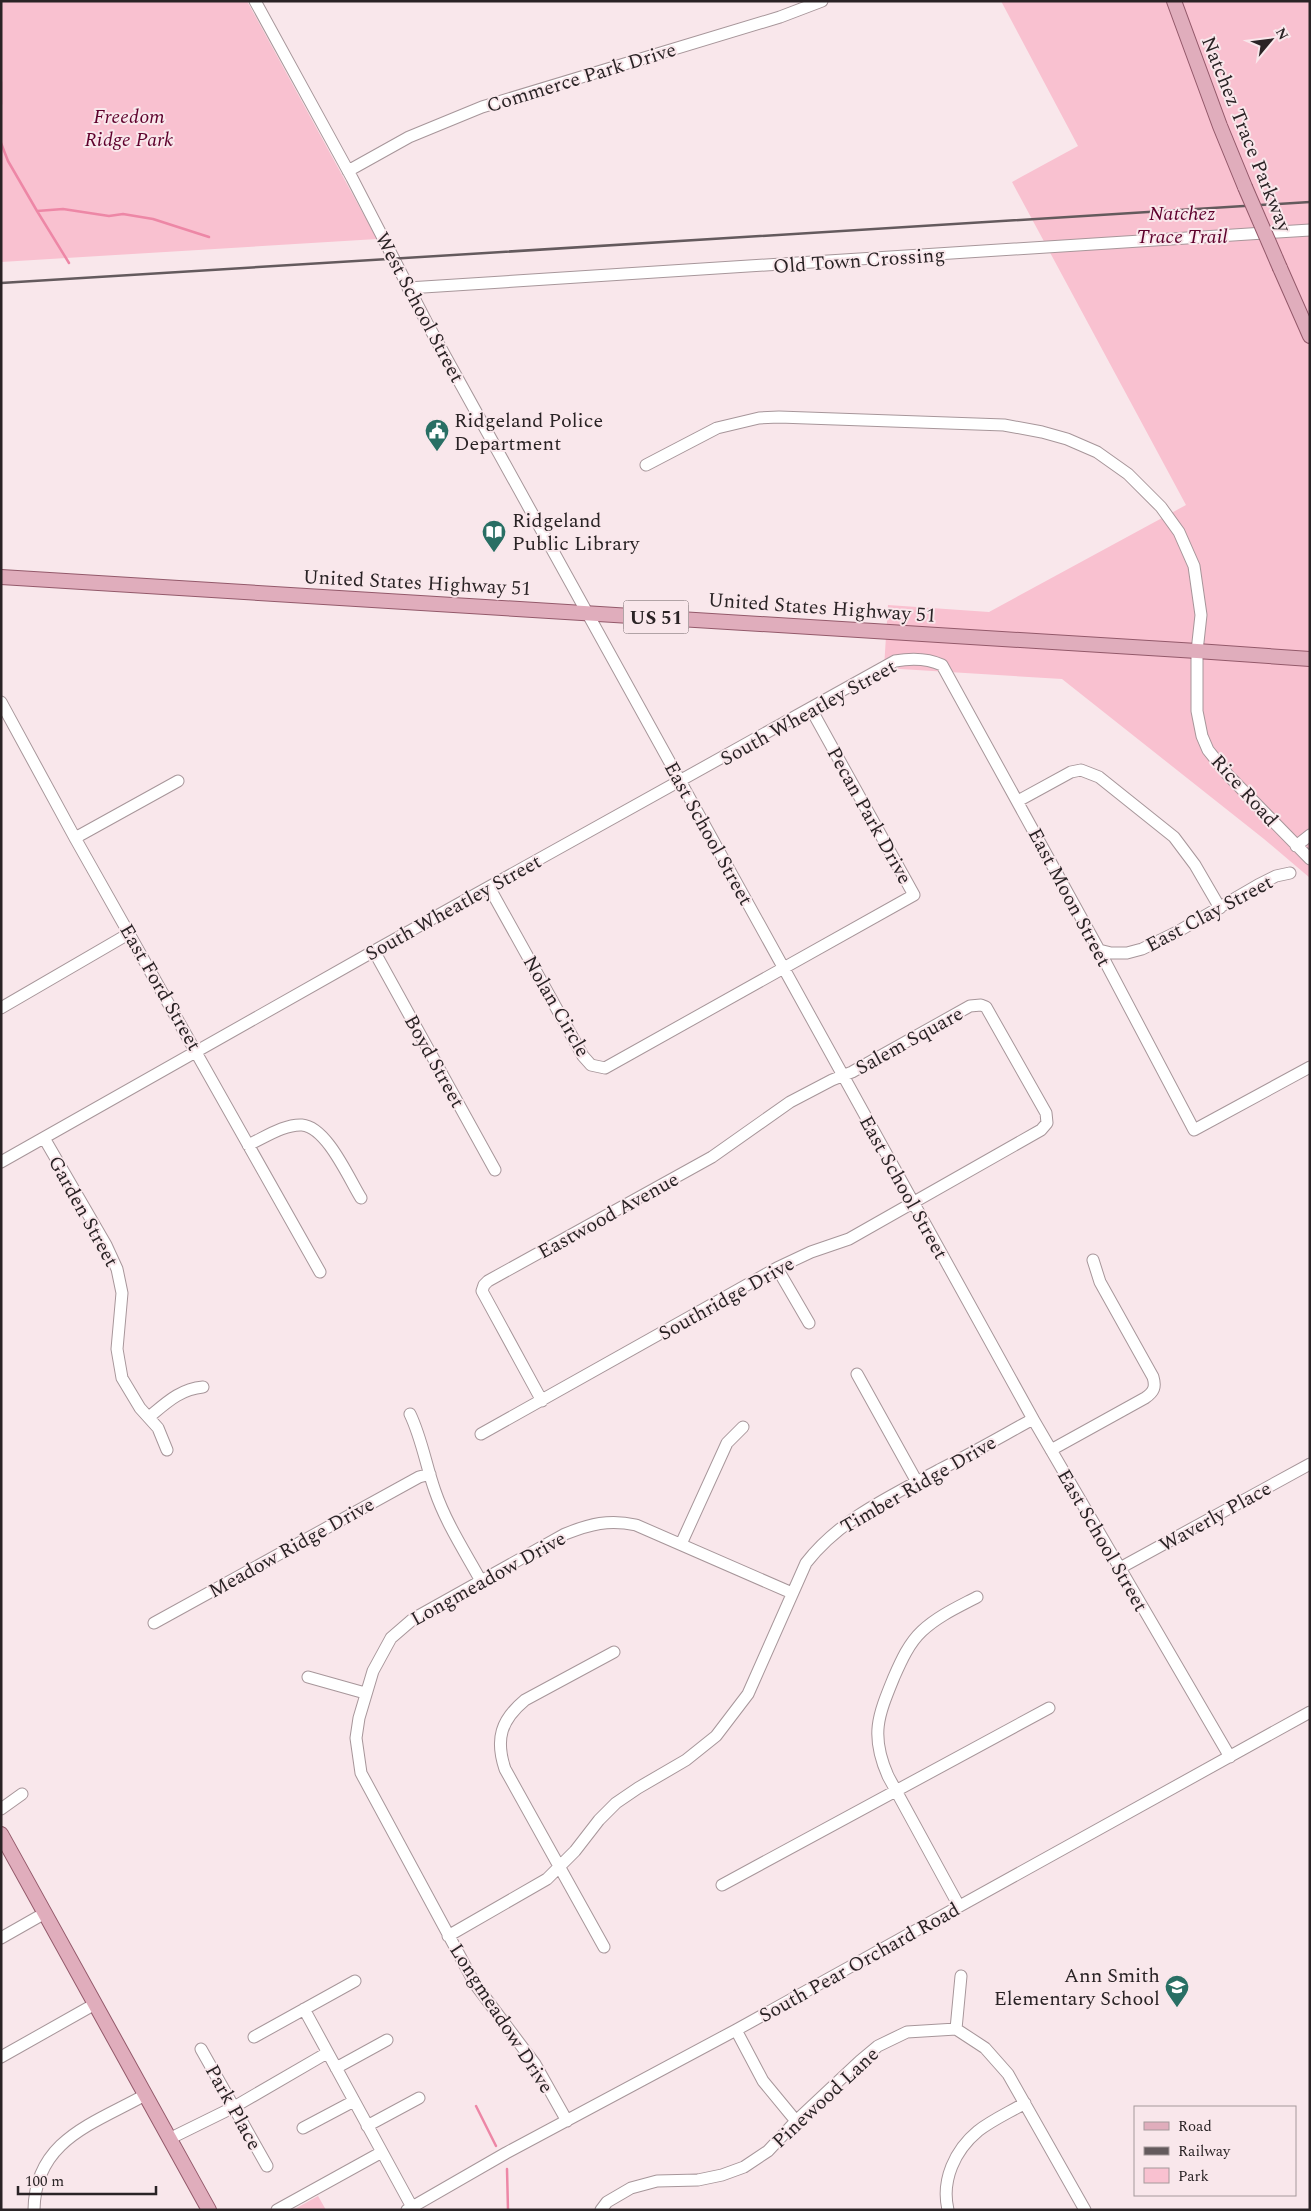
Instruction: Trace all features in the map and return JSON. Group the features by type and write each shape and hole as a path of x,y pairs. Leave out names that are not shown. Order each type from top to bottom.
{"main road":[{"name":"Natchez Trace Parkway","path":"1174,1 1220,126 1310,336"},
{"name":"United States Highway 51","path":"1,577 1197,650 1310,659"},
{"path":"1,1834 209,2210"}],"street":[{"name":"West School Street","path":"255,1 348,171 408,288 587,612"},
{"name":"Commerce Park Drive","path":"348,171 409,137 482,106 780,17 822,1"},
{"name":"Old Town Crossing","path":"408,288 1310,230"},
{"name":"Rice Road","path":"646,465 717,428 759,418 779,417 1004,426 1042,432 1067,439 1097,452 1128,474 1161,507 1179,532 1194,566 1201,615 1197,650 1197,711 1202,736 1208,750 1228,775 1310,859"},
{"name":"East School Street","path":"587,612 1033,1419 1230,1757"},
{"name":"South Wheatley Street","path":"1,1162 374,951 895,661 908,658 933,661 942,665"},
{"name":"East Moon Street","path":"942,665 1100,950 1194,1130 1310,1068"},
{"name":"East Ford Street","path":"1,702 75,838 320,1272"},
{"name":"Pecan Park Drive","path":"783,967 914,895 811,709"},
{"path":"1018,801 1071,772 1081,770 1099,777 1174,838 1195,865 1220,908"},
{"path":"75,838 178,781"},
{"path":"1296,846 1310,835"},
{"name":"East Clay Street","path":"1100,950 1111,953 1127,953 1142,949 1220,908 1258,885 1290,873"},
{"name":"Nolan Circle","path":"490,887 583,1056 591,1065 605,1068 783,967"},
{"path":"1,1008 130,933"},
{"name":"Boyd Street","path":"374,951 496,1170"},
{"name":"Salem Square","path":"843,1075 970,1006 981,1005 988,1011 1046,1113 1047,1123 1041,1130 913,1203"},
{"name":"Eastwood Avenue","path":"542,1401 482,1291 484,1286 712,1157 790,1102 843,1075"},
{"path":"248,1145 283,1128 302,1125 316,1130 330,1146 360,1198"},
{"name":"Garden Street","path":"44,1138 106,1245 117,1269 122,1293 117,1349 122,1378 130,1394 158,1428 167,1450"},
{"name":"Southridge Drive","path":"542,1401 777,1268 803,1255 850,1239 913,1203"},
{"path":"1051,1450 1152,1394 1155,1384 1154,1377 1100,1282 1093,1260"},
{"path":"777,1268 808,1323"},
{"path":"857,1374 918,1482"},
{"path":"149,1417 176,1394 192,1388 203,1387"},
{"path":"482,1434 542,1401"},
{"path":"410,1414 423,1446 441,1507 481,1581"},
{"name":"Timber Ridge Drive","path":"448,1936 527,1891 560,1869 599,1820 616,1803 700,1750 726,1725 748,1694 806,1563 818,1547 835,1531 857,1516 1033,1419"},
{"path":"681,1544 727,1443 743,1427"},
{"name":"Waverly Place","path":"1120,1568 1310,1464"},
{"name":"Meadow Ridge Drive","path":"154,1623 419,1477 430,1474"},
{"name":"Longmeadow Drive","path":"567,2121 535,2064 475,1984 361,1773 356,1738 365,1693 382,1652 391,1638 402,1627 565,1534 590,1524 620,1522 636,1525 792,1593"},
{"path":"959,1906 895,1790 881,1759 878,1729 880,1712 901,1660 920,1633 931,1623 977,1597"},
{"path":"604,1946 505,1769 501,1756 501,1734 509,1715 525,1700 614,1652"},
{"path":"308,1678 365,1693"},
{"path":"722,1885 1049,1708"},
{"name":"South Pear Orchard Road","path":"410,2208 506,2153 736,2030 1310,1712"},
{"path":"1,1809 22,1794"},
{"path":"1,1938 45,1913"},
{"path":"961,1976 956,2028 985,2048 1008,2074 1085,2210"},
{"path":"254,2037 355,1981"},
{"path":"1,2057 95,2004"},
{"path":"304,2009 382,2152 410,2208"},
{"name":"Pinewood Lane","path":"601,2210 607,2202 631,2188 656,2181 698,2180 722,2175 744,2167 768,2151 796,2121 860,2060 878,2046 907,2032 956,2028"},
{"path":"736,2030 762,2081 796,2121"},
{"path":"336,2068 387,2040"},
{"name":"Park Place","path":"202,2049 266,2166"},
{"path":"169,2139 234,2107 327,2053"},
{"path":"34,2210 36,2186 41,2172 48,2158 58,2146 73,2135 145,2095"},
{"path":"367,2126 419,2098"},
{"path":"303,2128 354,2101"},
{"path":"948,2210 946,2200 948,2174 960,2152 978,2131 1025,2103"},
{"path":"277,2210 382,2152"}],"green space":[{"name":"Freedom Ridge Park","path":"1,1 247,1 377,239 1,262"},
{"name":"Natchez Trace Trail","path":"1001,1 1310,1 1310,878 1264,839 1062,679 884,668 888,605 989,612 1186,505 1012,182 1078,146"},
{"path":"318,2196 326,2210 293,2210"}],"waterway":[{"path":"1,82 1,104"},
{"path":"1,143 8,161 37,211"},
{"path":"69,263 37,211 63,209 109,216 123,214 153,219 209,237"},
{"path":"476,2106 496,2146"},
{"path":"507,2169 508,2210"}],"railway":[{"path":"1,283 1310,202"}],"place":[{"name":"Ridgeland Police Department","path":"437,452"},
{"name":"Ridgeland Public Library","path":"494,553"},
{"name":"Ann Smith Elementary School","path":"1177,2008"}]}
